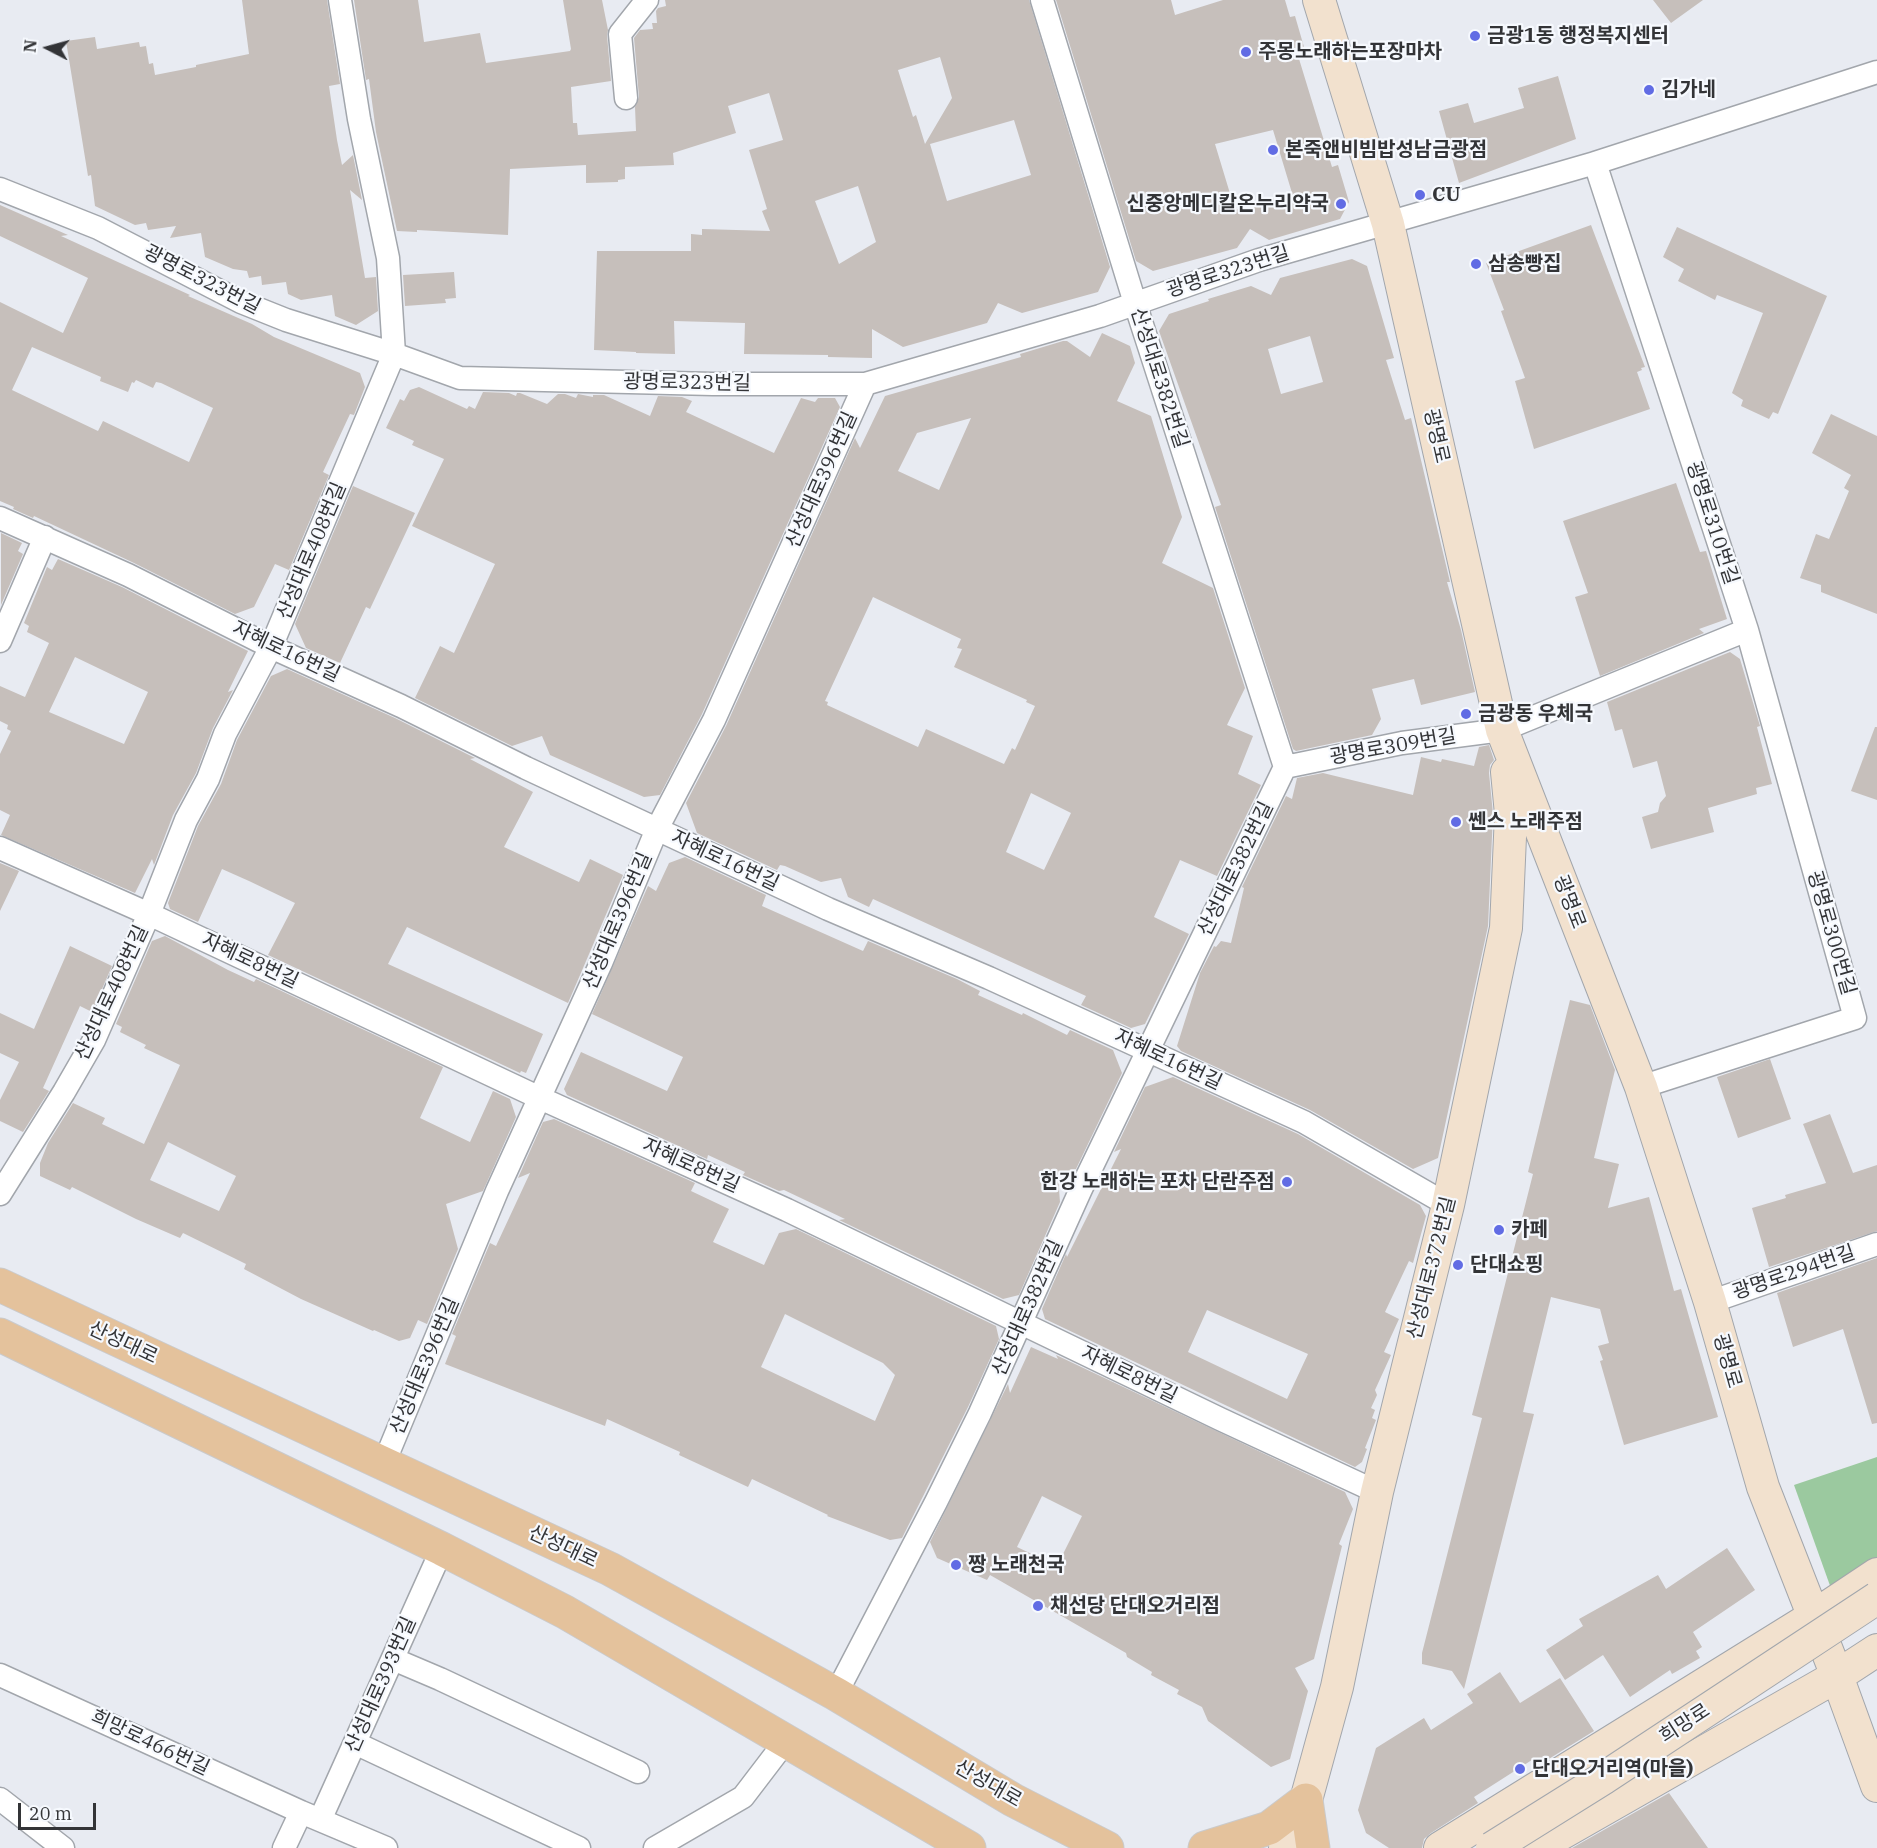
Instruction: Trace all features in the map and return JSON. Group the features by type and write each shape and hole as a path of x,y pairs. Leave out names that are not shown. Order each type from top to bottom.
{"main road":[{"name":"광명로","path":"1319,0 1388,224 1502,730 1641,1087 1710,1302 1763,1487 1837,1676 1877,1786"},
{"name":"산성대로372번길","path":"1285,1848 1306,1800 1337,1687 1377,1492 1448,1205 1506,928 1511,814 1502,730"},
{"name":"산성대로","path":"0,1285 610,1569 836,1694 1013,1800 1110,1846"},
{"path":"0,1335 442,1549 565,1612 969,1848"},
{"path":"1440,1848 1814,1616 1877,1574"},
{"name":"희망로","path":"1492,1848 1604,1778 1877,1599"},
{"path":"1536,1848 1837,1676 1877,1650"},
{"path":"1205,1848 1269,1828 1306,1800 1313,1848"}],"street":[{"name":"산성대로408번길","path":"0,1194 94,1040 149,914 186,820 208,779 225,734 272,647 394,354 388,258 359,119 340,0"},
{"path":"626,98 620,34 647,0"},
{"name":"산성대로382번길","path":"836,1694 936,1503 1022,1323 1081,1189 1285,767 1135,303 1042,0"},
{"name":"광명로323번길","path":"0,189 98,228 241,302 286,320 394,354 460,378 713,384 865,384 1100,316 1260,260 1595,163 1877,72"},
{"name":"광명로310번길","path":"1595,163 1747,630"},
{"name":"산성대로396번길","path":"384,1463 498,1191 601,963 657,829 714,720 865,384"},
{"name":"자혜로16번길","path":"0,518 128,575 272,647 828,909 989,978 1304,1122 1448,1205"},
{"path":"0,641 45,537"},
{"path":"1502,730 1747,630"},
{"name":"광명로300번길","path":"1641,1087 1855,1018 1747,630"},
{"name":"광명로309번길","path":"1285,767 1402,743 1502,730"},
{"name":"자혜로8번길","path":"0,848 149,914 540,1098 787,1210 1211,1415 1377,1492"},
{"name":"광명로294번길","path":"1710,1302 1877,1244"},
{"name":"산성대로393번길","path":"311,1816 356,1743 442,1549"},
{"path":"393,1659 638,1772"},
{"name":"희망로466번길","path":"0,1675 386,1848"},
{"path":"655,1848 743,1797 785,1742"},
{"path":"356,1743 579,1848"},
{"path":"0,1799 63,1848"},
{"path":"284,1848 311,1816"}],"green space":[{"path":"1877,1457 1877,1565 1833,1594 1794,1485"}],"building":[{"path":"242,0 327,0 340,84 329,86 337,140 342,165 353,155 362,200 350,190 365,278 376,277 378,311 356,325 335,316 332,295 301,300 288,294 286,282 262,285 261,276 249,278 247,271 233,269 205,257 201,233 170,238 176,226 148,230 146,223 135,225 95,206 66,41 95,37 97,49 139,42 140,47 146,46 149,64 153,63 155,75 196,67 196,65 249,54"},
{"path":"354,0 418,0 424,42 480,33 486,63 570,51 563,0 602,0 608,30 611,81 571,87 573,123 577,123 578,135 636,131 635,107 639,97 634,38 640,30 653,29 652,23 657,23 656,11 666,6 665,0 1029,0 1110,267 1098,292 1022,313 998,303 987,323 903,347 872,329 872,358 744,354 745,323 674,321 675,354 594,350 597,251 691,251 691,234 702,235 702,229 770,231 762,211 767,209 749,150 783,140 769,93 728,106 736,133 673,153 674,165 625,167 625,179 618,180 618,182 586,183 586,165 510,169 508,235 397,231 376,132 369,79 366,80","holes":["940,57 952,98 925,144 916,115 913,117 898,70","1014,120 1031,175 947,201 930,144","858,186 876,242 839,264 815,201"]},
{"path":"1056,0 1171,0 1175,15 1223,0 1285,0 1290,17 1295,16 1304,47 1296,49 1332,167 1338,165 1349,202 1340,219 1269,240 1250,229 1237,248 1153,271 1136,261","holes":["1273,130 1292,193 1235,210 1215,144"]},
{"path":"1653,0 1703,0 1671,23"},
{"path":"1558,76 1576,139 1459,183 1439,111 1468,103 1474,123 1524,108 1518,88"},
{"path":"0,205 68,235 61,236 252,324 274,337 360,373 365,387 354,415 350,414 323,472 329,475 289,570 275,564 254,607 235,614 134,563 34,516 33,518 13,509 14,507 0,501 0,302 63,333 88,278 0,236","holes":["32,347 101,377 100,381 128,392 132,382 136,380 153,388 156,382 161,383 213,408 189,462 103,421 98,431 12,390"]},
{"path":"1591,225 1645,367 1637,372 1650,409 1534,449 1515,381 1525,378 1501,311 1504,310 1486,263"},
{"path":"1677,227 1827,296 1778,414 1773,412 1769,419 1741,406 1743,400 1732,393 1763,313 1717,295 1715,300 1678,281 1684,269 1663,257"},
{"path":"1352,259 1367,266 1394,358 1386,360 1405,420 1411,418 1450,582 1447,582 1475,692 1421,705 1414,679 1372,689 1381,719 1372,735 1296,751 1293,749 1215,507 1221,505 1159,331 1169,314 1209,301 1208,299 1251,286 1271,295 1280,278","holes":["1310,336 1323,382 1281,394 1268,349"]},
{"path":"454,272 456,298 445,299 446,303 405,306 403,275"},
{"path":"1102,333 1130,346 1135,363 1117,401 1151,416 1182,517 1162,563 1213,588 1245,688 1227,725 1253,736 1238,774 1261,785 1217,876 1180,860 1154,917 1189,934 1145,1024 1131,1028 1081,1005 1086,996 873,899 869,907 848,897 841,878 821,882 785,866 780,865 777,870 697,833 686,803 726,726 855,438 860,448 885,396 1021,357 1020,354 1063,341 1067,341 1090,357","holes":["971,418 939,490 898,471 917,433","873,597 961,639 957,648 962,649 954,667 1027,700 1026,702 1035,706 1015,750 1012,748 1004,764 926,729 918,747 827,705 828,702 825,701","1031,793 1071,813 1044,870 1006,852"]},
{"path":"419,387 467,409 469,406 475,409 483,392 509,393 516,396 520,393 547,404 558,394 576,398 578,394 593,397 593,395 604,395 650,416 658,396 682,397 692,401 686,412 774,453 801,398 815,402 818,398 835,398 840,407 702,714 660,795 644,797 550,755 542,736 512,746 415,698 440,646 454,653 495,564 412,526 444,459 412,445 414,441 386,428 400,399 404,401 410,390"},
{"path":"1831,414 1877,436 1877,614 1821,592 1821,585 1800,578 1816,534 1829,539 1849,491 1844,488 1851,475 1812,453"},
{"path":"1676,483 1700,552 1706,551 1727,619 1699,629 1704,633 1600,676 1575,597 1588,593 1563,521"},
{"path":"353,486 415,513 370,609 366,607 340,663 306,648 295,624"},
{"path":"1,533 22,543 18,551 23,554 1,605"},
{"path":"58,559 122,587 248,651 228,692 233,690 213,728 196,773 173,815 154,865 152,859 135,893 1,835 10,815 0,810 0,754 11,731 7,729 8,725 0,721 0,686 25,697 49,643 27,632 29,626 24,623 47,567 52,570","holes":["75,657 148,692 124,744 49,712"]},
{"path":"1730,652 1740,659 1760,726 1757,727 1772,784 1756,788 1757,794 1708,808 1714,832 1651,849 1642,817 1658,812 1660,803 1666,796 1657,761 1633,768 1622,729 1615,731 1607,702"},
{"path":"287,669 395,718 475,758 470,759 533,792 504,847 579,882 590,859 623,875 568,1003 407,927 388,964 543,1034 526,1073 521,1071 520,1073 268,955 295,903 249,881 222,869 198,922 170,909 168,903 198,826 221,784 237,740 271,676"},
{"path":"1875,727 1877,727 1877,800 1851,791"},
{"path":"1489,745 1494,760 1490,765 1489,773 1493,814 1488,926 1438,1158 1413,1169 1310,1110 1181,1051 1177,1046 1200,973 1214,946 1216,947 1221,941 1231,943 1244,888 1242,887 1286,796 1292,799 1297,778 1323,773 1413,795 1421,757 1474,766 1479,747"},
{"path":"685,857 766,895 762,906 863,951 868,941 957,979 980,991 978,995 1022,1015 1023,1013 1067,1035 1070,1030 1113,1050 1122,1073 1076,1169 1058,1177 1060,1202 1019,1295 1003,1299 839,1220 845,1219 784,1190 779,1191 743,1175 745,1172 708,1155 707,1159 567,1095 564,1089 581,1052 667,1091 683,1057 592,1014 648,886 656,891 669,863"},
{"path":"0,863 19,871 0,911"},
{"path":"165,936 228,970 254,982 256,979 443,1067 420,1118 470,1142 493,1091 510,1099 516,1117 483,1191 446,1204 458,1249 427,1324 418,1320 410,1338 399,1341 373,1331 301,1299 244,1269 246,1264 183,1233 180,1238 72,1187 70,1190 40,1176 40,1163 48,1143 73,1103 105,1118 102,1124 144,1144 180,1065 144,1048 146,1045 120,1032 122,1027 116,1024 152,941","holes":["168,1142 236,1176 219,1211 150,1180"]},
{"path":"70,946 112,966 92,1012 80,1006 43,1088 49,1091 23,1132 0,1121 0,1100 19,1062 0,1053 0,1013 34,1029"},
{"path":"1570,1000 1590,1005 1615,1070 1594,1158 1619,1164 1608,1208 1649,1197 1674,1291 1681,1289 1718,1417 1624,1445 1600,1361 1603,1360 1598,1346 1609,1343 1600,1309 1551,1297 1523,1412 1534,1414 1464,1689 1452,1671 1422,1664 1422,1653 1482,1418 1472,1415 1533,1174 1528,1172"},
{"path":"1770,1059 1791,1119 1738,1138 1717,1077"},
{"path":"1173,1077 1298,1134 1420,1205 1426,1216 1413,1263 1409,1261 1385,1312 1399,1319 1384,1352 1391,1355 1375,1390 1377,1395 1371,1408 1375,1410 1372,1418 1376,1420 1362,1462 1355,1467 1045,1319 1042,1309 1066,1254 1067,1257 1121,1149 1114,1152 1145,1087","holes":["1207,1310 1308,1354 1287,1399 1188,1352"]},
{"path":"1830,1114 1853,1173 1877,1165 1877,1231 1769,1267 1752,1208 1826,1183 1803,1124"},
{"path":"554,1119 695,1183 691,1191 729,1209 713,1242 764,1265 779,1233 796,1229 996,1326 999,1339 968,1407 902,1538 890,1540 827,1516 752,1479 748,1487 679,1455 680,1452 607,1419 605,1426 445,1364 456,1336 452,1334 490,1243 496,1246 530,1173 518,1178 543,1122","holes":["785,1314 883,1363 895,1375 875,1421 761,1367"]},
{"path":"1877,1258 1877,1423 1872,1424 1843,1329 1793,1347 1777,1293"},
{"path":"1031,1347 1058,1359 1056,1355 1345,1492 1353,1509 1339,1544 1342,1546 1314,1659 1295,1668 1308,1691 1290,1759 1271,1767 1208,1721 1202,1707 1177,1694 1179,1690 1151,1675 1152,1672 1127,1657 1126,1653 990,1575 987,1580 937,1558 930,1542 1008,1384 1010,1393","holes":["1042,1496 1082,1516 1057,1566 1017,1547"]},
{"path":"1727,1548 1755,1590 1693,1632 1702,1647 1696,1651 1700,1658 1672,1674 1670,1670 1630,1697 1603,1655 1565,1680 1546,1650 1583,1626 1579,1619 1658,1575 1666,1589"},
{"path":"1500,1672 1520,1703 1560,1678 1594,1731 1539,1765 1535,1758 1474,1797 1478,1803 1431,1833 1424,1839 1422,1848 1389,1848 1366,1833 1358,1810 1376,1748 1424,1718 1431,1730 1473,1703 1467,1694"},
{"path":"1669,1793 1708,1848 1572,1848"}],"place":[{"name":"금광1동 행정복지센터","path":"1475,36"},
{"name":"주몽노래하는포장마차","path":"1246,52"},
{"name":"김가네","path":"1649,90"},
{"name":"본죽앤비빔밥성남금광점","path":"1273,150"},
{"name":"CU","path":"1420,195"},
{"name":"신중앙메디칼온누리약국","path":"1341,204"},
{"name":"삼송빵집","path":"1476,264"},
{"name":"금광동 우체국","path":"1466,714"},
{"name":"쎈스 노래주점","path":"1456,822"},
{"name":"한강 노래하는 포차 단란주점","path":"1287,1182"},
{"name":"카페","path":"1499,1230"},
{"name":"단대쇼핑","path":"1458,1265"},
{"name":"짱 노래천국","path":"956,1565"},
{"name":"채선당 단대오거리점","path":"1038,1606"},
{"name":"단대오거리역(마을)","path":"1520,1769"}]}
